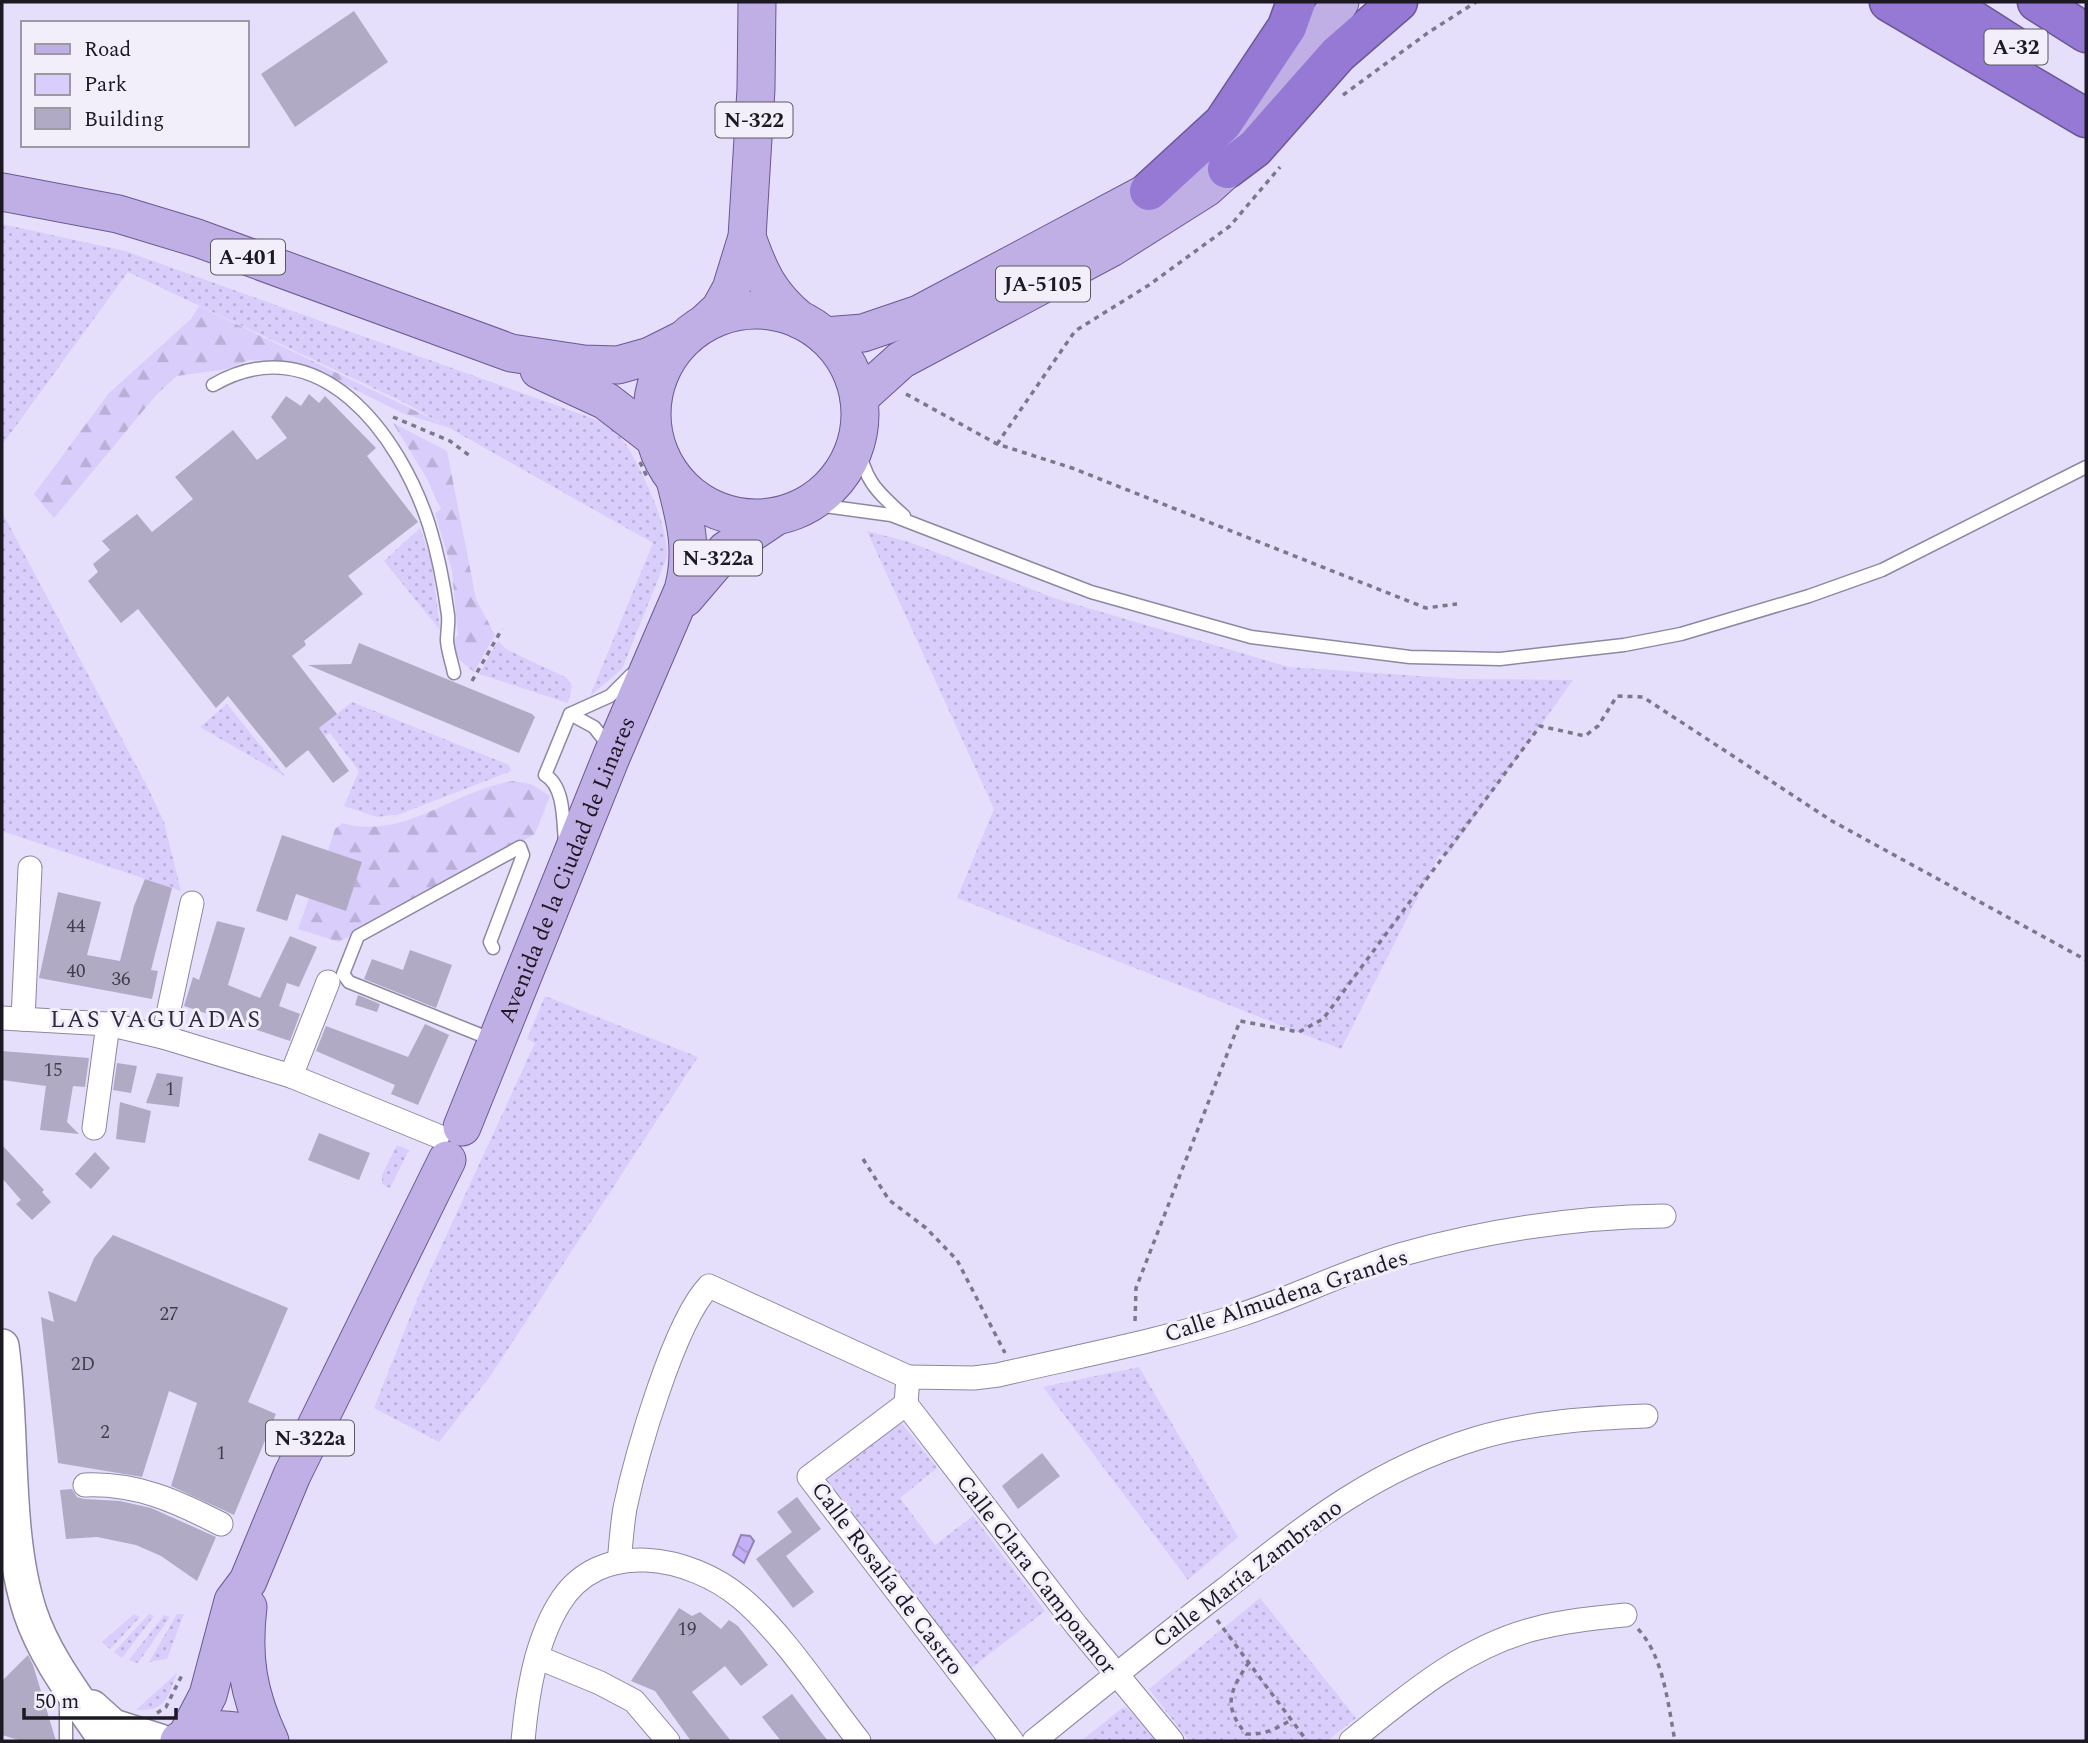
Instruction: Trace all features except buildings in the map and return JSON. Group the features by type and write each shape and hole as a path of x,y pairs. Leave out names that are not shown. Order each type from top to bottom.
{"highway":[{"path":"1149,191 1223,123 1287,27 1296,2"},
{"path":"1227,169 1255,149 1338,54 1398,2"},
{"path":"1889,2 2086,118"},
{"name":"A-32","path":"1945,2 2086,92"},
{"name":"A-32","path":"2037,2 2086,33"}],"main road":[{"name":"N-322","path":"747,237 756,89 757,2"},
{"name":"JA-5105","path":"869,388 901,360 935,340 1111,248 1165,216 1227,169 1271,111 1340,2"},
{"name":"JA-5105","path":"813,328 875,330 919,314 1189,171 1227,138 1301,60"},
{"name":"A-401","path":"2,192 118,214 197,238 511,353 584,364 618,365 649,356 694,331"},
{"path":"747,237 759,271 777,301 813,328 869,388 857,440 849,461 836,481 810,504 775,517 743,518 727,515 698,502 662,481 659,453 645,445 654,393 661,371 694,331 720,309 731,289 747,237"},
{"path":"694,331 728,313 752,310 777,312 813,328"},
{"name":"A-401","path":"511,353 528,366 606,401 645,445"},
{"name":"Avenida de la Ciudad de Linares","path":"175,1740 208,1695 233,1601 248,1581 292,1475 497,1042 612,755 670,621 689,568 690,547 662,481"},
{"name":"Avenida de la Ciudad de Linares","path":"670,621 710,566 726,550 775,517"},
{"name":"Avenida de la Ciudad de Linares","path":"248,1581 244,1639 246,1666 257,1714 270,1741"},
{"path":"175,1740 199,1732 228,1729 263,1741"}],"street":[{"path":"30,868 12,1019 108,1024 163,1037 291,1076 449,1141"},
{"path":"163,1037 192,902"},
{"path":"291,1076 328,982"},
{"path":"94,1128 108,1024"},
{"name":"Calle Almudena Grandes","path":"620,1562 625,1508 664,1375 696,1300 709,1286 908,1377 974,1378 1135,1343 1240,1315 1378,1263 1443,1244 1574,1219 1664,1216"},
{"path":"2,1346 8,1501 29,1608 50,1655 106,1741"},
{"path":"906,1404 908,1377"},
{"name":"Calle Clara Campoamor","path":"906,1404 1115,1675 1172,1741"},
{"name":"Calle Rosalía de Castro","path":"906,1404 809,1477 1012,1741"},
{"name":"Calle María Zambrano","path":"1034,1741 1313,1518 1350,1494 1419,1459 1496,1433 1572,1421 1646,1416"},
{"path":"85,1485 110,1484 139,1488 167,1497 221,1524"},
{"path":"523,1741 537,1657 546,1630 564,1596 591,1574 634,1559 674,1563 704,1574 729,1589 765,1622 859,1741"},
{"path":"1351,1741 1435,1675 1477,1651 1534,1629 1625,1615"},
{"path":"537,1657 600,1683 634,1701 668,1741"},
{"path":"66,1681 113,1726 175,1740"}],"lane":[{"path":"213,385 248,370 271,368 293,371 334,385 367,413 392,446 429,525 443,582 448,618 447,643 454,673"},
{"path":"857,440 862,468 870,483 912,524"},
{"path":"810,504 891,515 1091,592 1251,637 1410,657 1500,659 1623,645 1681,634 1777,607 1882,570 2086,467"},
{"path":"568,867 559,797 552,779 545,775 570,714 597,704 622,687 670,621"},
{"path":"570,714 594,727 606,740 612,755"},
{"path":"493,948 490,942 523,855 520,848 358,936 343,974 349,982 497,1042"},
{"path":"66,1681 66,1741"}],"path":[{"path":"1336,103 1345,93 1429,32 1476,2"},
{"path":"997,444 1075,331 1149,285 1230,226 1285,162"},
{"path":"869,388 997,444 1072,468 1426,608 1457,604"},
{"path":"393,417 450,441 470,456"},
{"path":"645,445 662,481"},
{"path":"472,681 502,629"},
{"path":"1135,1343 1136,1288 1240,1021 1299,1032 1324,1019 1540,726 1585,736 1598,726 1617,696 1643,697 1832,821 2086,961"},
{"path":"863,1160 889,1200 926,1228 957,1260 1014,1371"},
{"path":"1206,1604 1307,1741"},
{"path":"1625,1615 1647,1638 1665,1686 1675,1741"},
{"path":"1248,1662 1234,1686 1230,1703 1233,1718 1245,1734 1256,1735 1273,1731 1291,1720"}],"green space":[{"path":"2,224 125,251 600,421 607,426 623,440 639,468 664,530 667,557 622,669 590,696 653,543 405,403 128,272 2,445"},
{"path":"199,306 453,429 402,413 324,374 283,361 249,360 227,369 177,376 157,394 54,518 34,494 109,393 191,319"},
{"path":"393,423 447,451 476,599 495,635 474,672 458,659 453,641 458,635 452,571 435,513 441,509 426,477"},
{"path":"2,512 148,788 164,822 181,891 2,831"},
{"path":"420,528 432,564 440,630 384,561"},
{"path":"867,531 909,542 1057,599 1289,667 1462,679 1573,680 1448,855 1439,855 1341,1049 957,898 994,809"},
{"path":"498,641 506,649 567,678 572,687 568,703 479,674"},
{"path":"352,702 509,765 511,771 400,814 377,817 344,806 359,771 330,733 325,736 319,728"},
{"path":"227,704 285,776 200,727"},
{"path":"513,781 531,784 550,796 535,834 339,942 298,929 309,898 346,910 362,862 328,851 335,829 342,823 365,827 408,820 491,786"},
{"path":"545,996 698,1057 491,1375 439,1442 374,1408 418,1297 535,1043 527,1039"},
{"path":"397,1145 409,1150 390,1188 382,1184 382,1175"},
{"path":"1139,1367 1238,1537 1188,1580 1043,1387"},
{"path":"901,1422 937,1468 900,1498 935,1545 973,1516 1045,1611 970,1669 825,1479"},
{"path":"1260,1598 1356,1718 1327,1741 1189,1741 1149,1689"},
{"path":"134,1614 140,1617 110,1649 102,1642"},
{"path":"149,1614 154,1616 122,1658 114,1652"},
{"path":"177,1614 184,1614 167,1659 149,1662"},
{"path":"164,1615 170,1617 138,1663 129,1660"},
{"path":"177,1673 168,1696 160,1705 136,1710"},
{"path":"1126,1707 1159,1741 1081,1741 1121,1709"}],"water":[{"path":"741,1535 750,1536 754,1541 744,1563 733,1555"}],"district":[{"name":"LAS VAGUADAS","path":"156,1019"}]}
